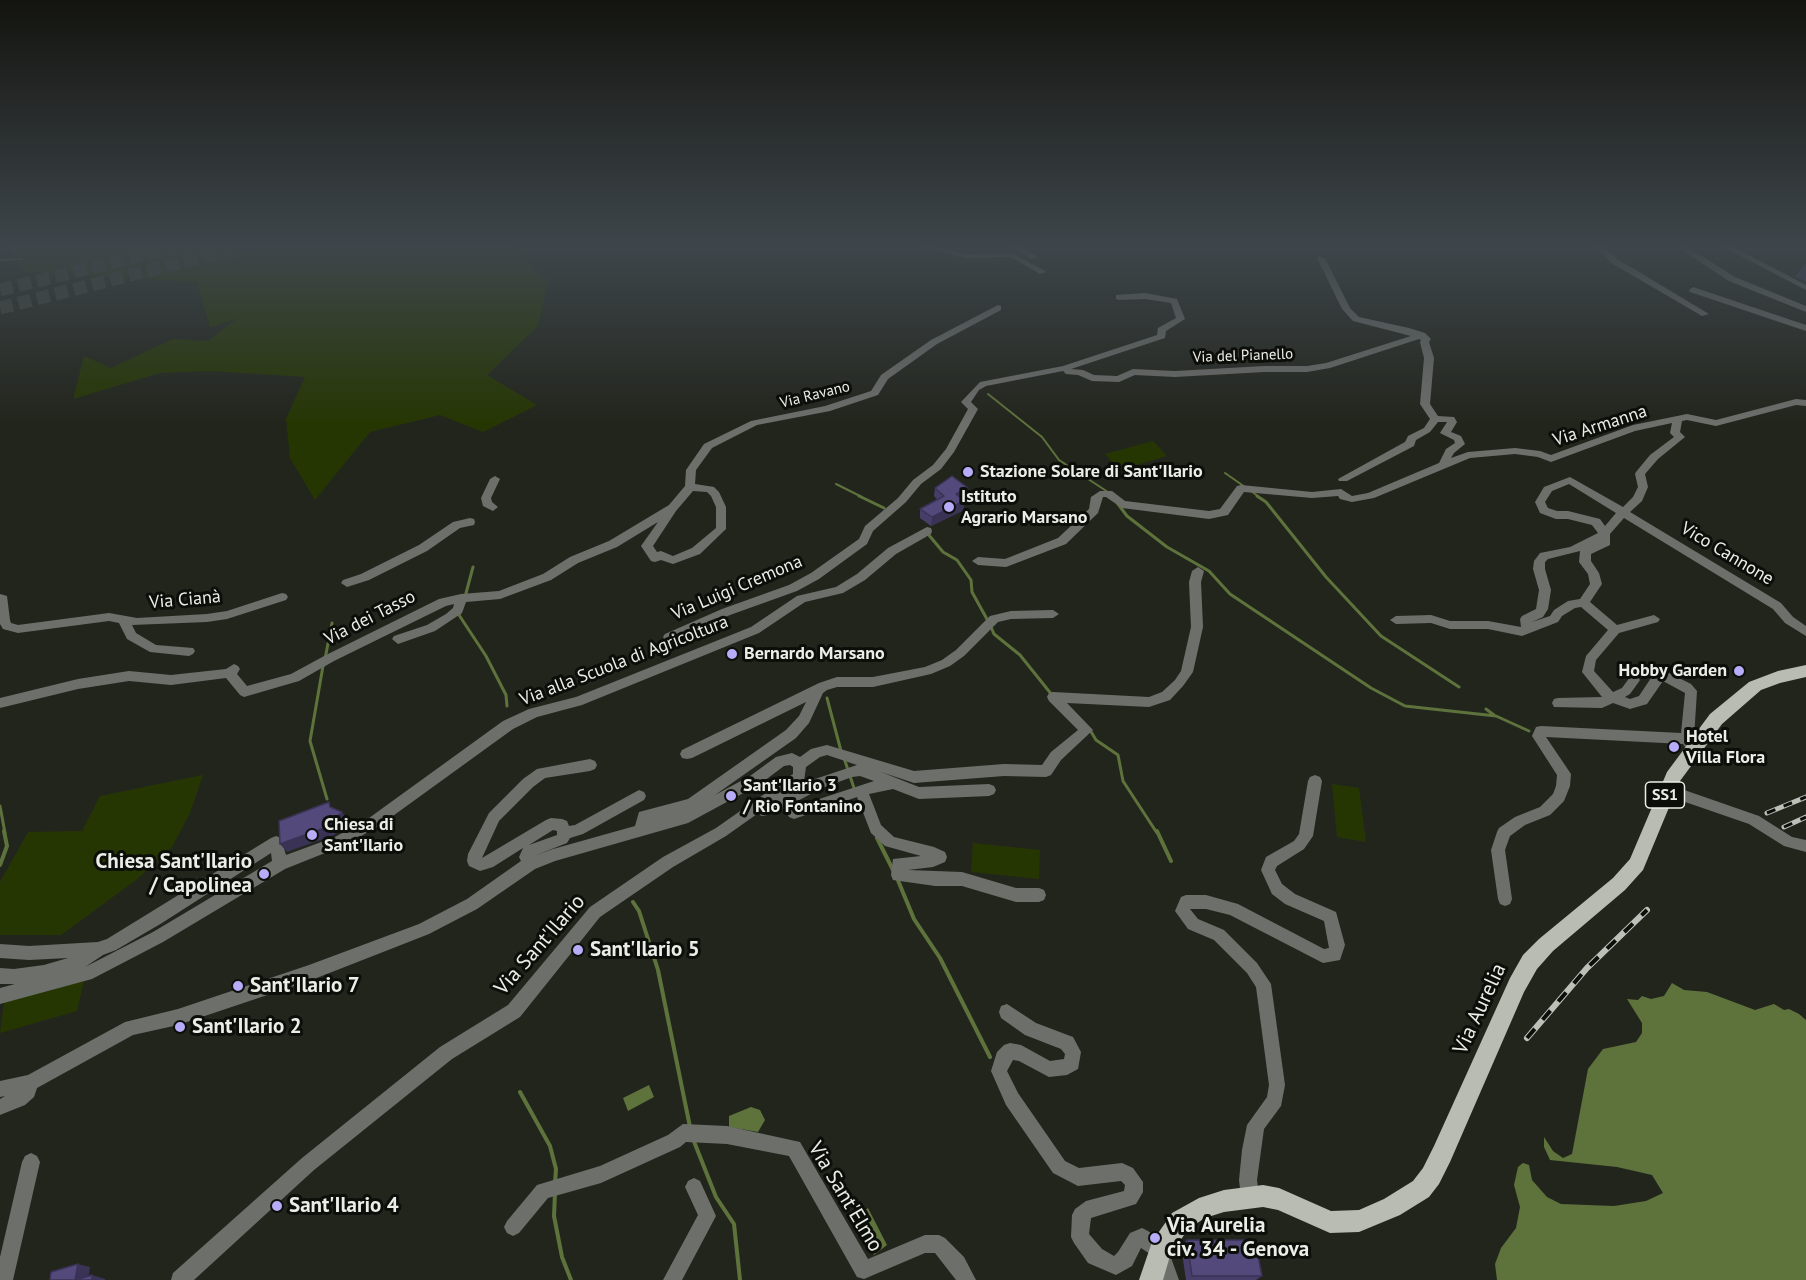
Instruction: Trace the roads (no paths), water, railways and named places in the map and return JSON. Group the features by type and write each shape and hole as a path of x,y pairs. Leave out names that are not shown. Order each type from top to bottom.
{"main road":[{"name":"Via Aurelia","path":"1151,1280 1160,1250 1180,1221 1199,1209 1224,1201 1250,1197 1279,1199 1329,1222 1359,1221 1392,1208 1420,1189 1431,1176 1442,1154 1517,985 1530,962 1546,945 1619,884 1637,864 1673,777 1690,743 1735,701 1755,686 1803,669"}],"street":[{"path":"1065,368 1162,336 1161,330 1181,319 1175,304"},
{"path":"1343,304 1356,319 1422,335 1427,339 1424,342 1429,358 1425,404 1435,419"},
{"path":"1688,304 1706,314"},
{"path":"1734,304 1806,328"},
{"name":"Via Ravano","path":"690,487 690,470 708,446 754,423 827,409 875,393 884,378 934,342 998,308"},
{"name":"Via del Pianello","path":"1065,368 1069,372 1080,372 1092,378 1119,379 1133,372 1175,374 1307,369 1327,366 1422,335"},
{"name":"Via Luigi Cremona","path":"669,637 726,612 793,588 815,576 862,541 869,529 902,500 917,482 937,467 950,450 973,409 966,402 978,388 1065,368"},
{"name":"Via Armanna","path":"978,561 1006,563 1062,541 1094,510 1096,497 1100,494 1108,493 1122,504 1209,515 1224,512 1241,488 1312,495 1341,492 1344,497 1352,499 1370,496 1468,454 1500,450 1540,454 1551,459 1633,428 1677,421 1687,417 1716,423 1796,402 1806,403"},
{"path":"1435,419 1451,419 1452,422 1445,433 1458,438 1460,444 1450,452 1444,463"},
{"path":"1343,479 1410,444 1411,438 1427,430 1435,419"},
{"path":"1531,628 1524,621 1539,614 1543,599 1540,561 1545,556 1573,550 1605,534 1616,519 1632,507 1643,488 1640,474 1654,457 1680,437 1675,433 1677,421"},
{"path":"494,507 487,504 486,498 495,479"},
{"path":"1583,603 1596,585 1583,555 1588,549 1606,542 1605,534 1596,522 1568,514 1556,515 1544,510 1540,502 1546,492 1570,480 1625,512"},
{"path":"690,487 710,489 715,494 722,513 721,529 696,551 673,560 661,555 655,558 647,547 673,508 690,487"},
{"path":"461,598 500,595 547,577 574,560 612,544 673,508"},
{"name":"Vico Cannone","path":"1625,512 1759,594 1806,632"},
{"path":"347,583 365,577 423,548 457,525 470,522"},
{"name":"Via alla Scuola di Agricoltura","path":"280,864 340,841 374,822 508,725 534,713 578,701 754,630 801,599 846,586 892,551 927,531"},
{"path":"0,1089 30,1083 131,1028 178,1017 298,977 424,929 472,904 530,865 553,855 695,814 755,780 781,761 792,759 800,764 816,753 827,750 914,777 1004,770 1046,771 1056,756 1087,730 1053,697 1149,702 1166,696 1179,683 1187,672 1197,627 1195,582 1198,571"},
{"name":"Via Cianà","path":"124,621 226,615 282,597"},
{"path":"0,598 3,599 4,620 13,629 109,617 124,621 124,627 131,636 154,650 189,651"},
{"name":"Via dei Tasso","path":"0,703 78,684 129,676 171,680 232,671 244,692 295,678 400,621 443,602 461,598 458,610 450,617 431,628 398,639"},
{"path":"1396,620 1431,619 1450,625 1488,625 1522,632 1554,619 1558,613 1572,604 1583,603 1615,630"},
{"path":"687,753 829,683 873,682 927,671 946,663 960,653 994,619 1011,615 1053,614"},
{"path":"1505,899 1498,850 1504,832 1520,821 1545,811 1559,797 1563,786 1564,774 1539,736 1541,731 1690,743 1691,691 1675,679 1664,675 1657,678 1643,700 1630,704 1610,697 1588,672 1590,659 1615,630 1654,619"},
{"path":"1558,703 1602,703 1626,691 1634,680"},
{"path":"641,829 644,816 670,812 693,803 791,734 804,719 818,690"},
{"name":"Via Sant'Ilario","path":"180,1280 308,1164 345,1134 446,1053 514,1011 534,991 595,912 655,870 722,832 799,777 800,764"},
{"path":"530,865 526,856 529,850 562,839 565,833 562,825 551,824 488,862 480,865 474,861 475,854 494,817 528,783 542,773 590,765"},
{"path":"757,806 762,810 768,810 817,784 851,771 860,770 918,793 989,790"},
{"path":"1250,1197 1250,1160 1256,1125 1275,1100 1277,1084 1263,984 1246,962 1219,935 1192,924 1182,911 1186,902 1206,902 1233,909 1323,956 1335,955 1337,945 1331,917 1290,899 1277,889 1268,870 1271,862 1299,845 1306,836 1315,781"},
{"path":"794,813 861,790 891,784"},
{"path":"861,790 876,829 890,842 929,851 940,857 933,861 898,864 898,875 962,879 1017,895 1039,895"},
{"path":"1668,790 1754,820 1789,842 1806,846"},
{"path":"565,833 578,830 639,796"},
{"path":"0,976 44,973 79,962 231,872 245,860 276,842 280,864 158,937 87,974 0,996"},
{"path":"231,872 229,880 232,891"},
{"path":"0,951 98,950"},
{"path":"1007,1012 1031,1029 1067,1043 1073,1052 1072,1063 1067,1067 1050,1069 1021,1053 1010,1051 1003,1058 999,1071 1012,1099 1059,1167 1078,1177 1122,1172 1127,1173 1134,1182 1134,1192 1130,1198 1086,1210 1081,1215 1080,1237 1095,1256 1116,1266 1125,1259 1136,1239 1142,1237 1160,1250 1170,1280"},
{"path":"0,1107 19,1099 28,1091 30,1083"},
{"name":"Via Sant'Elmo","path":"513,1227 543,1191 601,1174 674,1141 683,1132 727,1135 794,1148 864,1270 925,1244 939,1244 957,1264 967,1280"},
{"path":"4,1280 31,1162"},
{"path":"672,1280 707,1216 694,1187"}],"waterway":[{"path":"988,394 1042,437 1059,460 1111,494"},
{"path":"1225,473 1245,487"},
{"path":"836,484 862,497"},
{"path":"1251,491 1259,497"},
{"path":"859,496 884,508"},
{"path":"1257,496 1266,502 1326,577 1381,636 1459,687"},
{"path":"1118,504 1127,516 1167,547 1209,571 1230,594 1371,688 1405,706 1496,716 1529,731"},
{"path":"928,534 943,552 957,560 971,580 972,592 988,621"},
{"path":"465,597 473,567"},
{"path":"460,612 459,615 486,656 506,695 507,706"},
{"path":"325,659 332,623"},
{"path":"991,627 994,634 1020,655 1052,695"},
{"path":"323,666 310,741 327,799"},
{"path":"827,698 841,751"},
{"path":"1486,709 1494,715"},
{"path":"1090,730 1096,740 1118,755 1123,781 1157,833"},
{"path":"844,758 855,791"},
{"path":"0,806 5,833"},
{"path":"0,865 7,846 4,831"},
{"path":"1157,831 1171,861"},
{"path":"877,838 893,870"},
{"path":"897,878 914,919 940,958 990,1057"},
{"path":"633,902 639,911 658,970 690,1127"},
{"path":"520,1092 550,1146 556,1169 555,1183"},
{"path":"693,1139 716,1197 734,1224 740,1280"},
{"path":"555,1193 554,1216 562,1257 571,1280"}],"tunnel":[{"path":"0,308 17,304"}],"railway":[{"path":"1767,813 1806,797"},
{"path":"1784,827 1806,817"},
{"path":"1527,1038 1587,968 1647,910"}],"place":[{"name":"Stazione Solare di Sant'Ilario","path":"968,472"},
{"name":"Istituto Agrario Marsano","path":"949,507"},
{"name":"Bernardo Marsano","path":"732,654"},
{"name":"Hobby Garden","path":"1739,671"},
{"name":"Hotel Villa Flora","path":"1674,747"},
{"name":"Sant'Ilario 3 / Rio Fontanino","path":"731,796"},
{"name":"Chiesa di Sant'Ilario","path":"312,835"},
{"name":"Chiesa Sant'Ilario / Capolinea","path":"264,874"},
{"name":"Sant'Ilario 5","path":"578,950"},
{"name":"Sant'Ilario 7","path":"238,986"},
{"name":"Sant'Ilario 2","path":"180,1027"},
{"name":"Sant'Ilario 4","path":"277,1206"},
{"name":"Via Aurelia civ. 34 - Genova","path":"1155,1238"}]}
